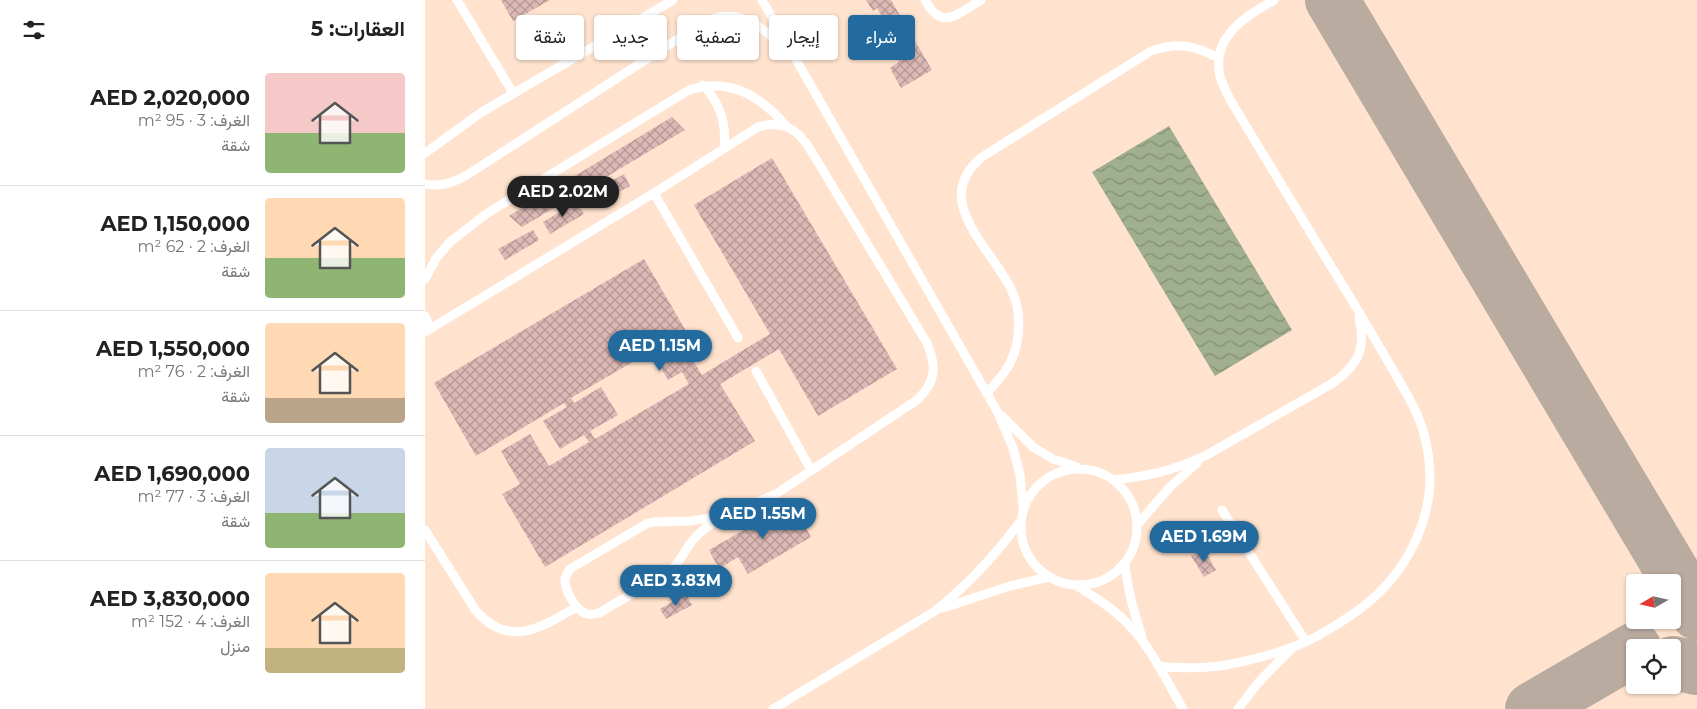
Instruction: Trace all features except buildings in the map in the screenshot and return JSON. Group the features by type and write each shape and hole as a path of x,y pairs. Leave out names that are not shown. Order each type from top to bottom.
{"lane":[{"path":"457,0 513,93"},
{"path":"425,153 482,112 673,0"},
{"path":"762,0 770,15"},
{"path":"925,0 932,13 945,18 955,16 981,0"},
{"path":"1158,666 1184,669 1229,666 1306,642 1358,610 1378,595 1391,582 1412,550 1425,514 1430,475 1429,456 1419,419 1391,366 1235,108 1220,75 1219,58 1224,42 1233,27 1274,0"},
{"path":"425,184 442,185 455,182 701,24 719,17 733,17 744,19 759,26 769,35"},
{"path":"987,393 1001,378 1010,363 1017,345 1019,326 1017,307 1011,289 967,219 962,206 960,192 964,178 971,166 982,157 1151,51 1168,46 1185,45 1203,50 1219,58"},
{"path":"796,60 998,413 1013,448 1020,475 1023,507 1020,522 1021,538 1026,553 1035,567 1061,584 1090,585 1104,580 1115,573 1132,552 1136,538 1137,525 1134,508 1126,492 1113,480 1098,471 1053,459 1033,447 998,413"},
{"path":"703,85 715,100 723,118 726,137 725,148"},
{"path":"425,279 437,257 450,242 486,214 681,94 703,85 718,85 740,90 770,108 787,127"},
{"path":"425,316 427,330 654,193 758,127 767,124 777,124 796,132 810,149 927,343 933,361 933,376 928,389 917,400 776,494 725,516 704,528 693,539 680,562 664,576 599,613 585,614 577,607 565,582 566,575 576,565 646,524 653,522 690,522 725,516"},
{"path":"654,193 738,338"},
{"path":"1113,480 1163,472 1205,456 1333,383 1345,374 1360,354 1362,340 1356,307"},
{"path":"756,371 811,470"},
{"path":"1137,525 1171,487 1205,456"},
{"path":"1023,507 1033,491 1046,478 1063,470 1081,468"},
{"path":"1222,510 1306,642"},
{"path":"773,709 935,611 982,570 1020,522"},
{"path":"425,530 476,611 493,626 504,630 523,632 542,626 577,607"},
{"path":"1125,563 1131,603 1143,642"},
{"path":"935,611 1009,586 1048,577"},
{"path":"1077,586 1130,625 1143,642 1183,709"},
{"path":"1238,709 1258,683 1293,647"}],"shaded area":[{"path":"425,0 1697,0 1697,709 425,709"}],"water":[{"path":"1169,126 1292,330 1215,376 1092,172"}],"taxiway":[{"path":"1332,0 1697,613"},
{"path":"1532,709 1626,654"},
{"path":"1681,665 1697,668"}]}
